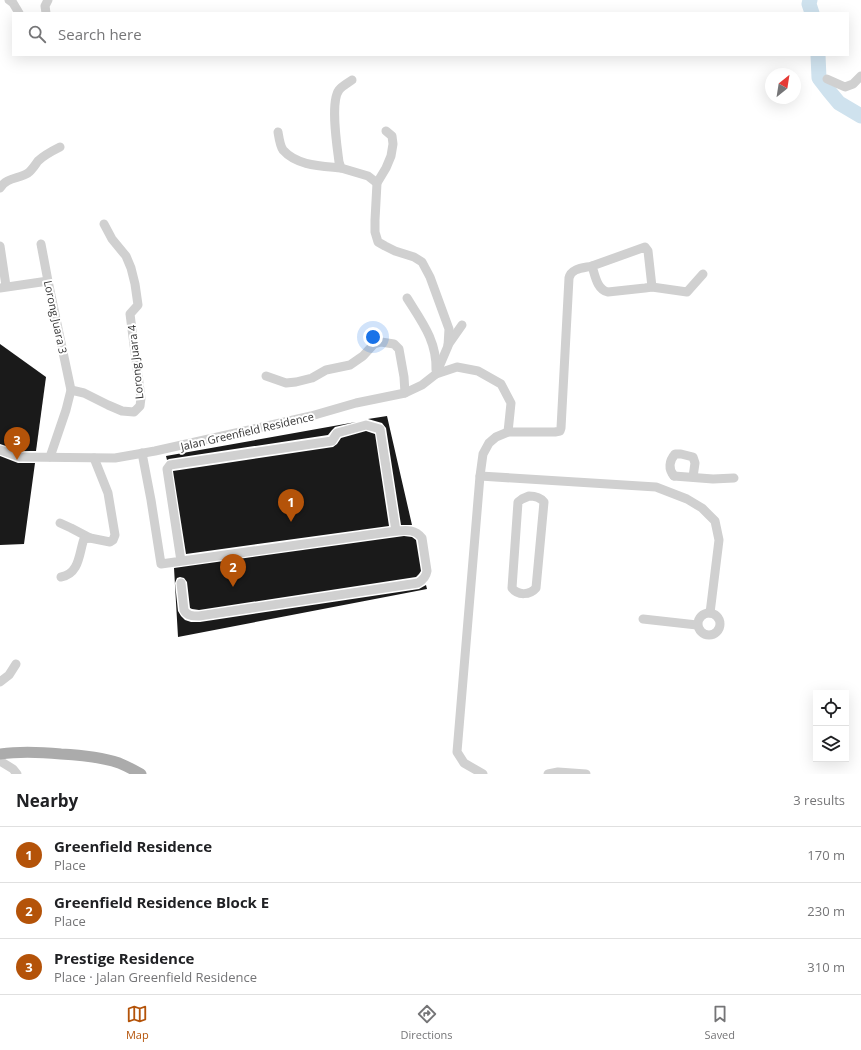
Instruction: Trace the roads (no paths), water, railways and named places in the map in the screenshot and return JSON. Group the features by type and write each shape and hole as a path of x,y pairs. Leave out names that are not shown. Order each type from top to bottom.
{"main road":[{"path":"0,754 27,752 81,755 119,763 141,774"}],"street":[{"path":"9,0 13,2 19,12"},
{"path":"46,12 45,6 48,0"},
{"path":"827,79 846,87 853,84 861,76"},
{"path":"341,168 339,162 334,110 337,95 340,89 352,80"},
{"path":"386,131 392,136 393,144 391,156 377,183 375,232 378,242 395,251 414,257 422,262 430,277 449,329 448,346"},
{"path":"278,132 282,149 295,160 322,166 341,168 368,176 377,183"},
{"path":"0,188 9,180 28,173 47,154 60,147"},
{"name":"Lorong Juara 4","path":"71,390 84,393 108,406 122,411 134,412 140,406 141,398 130,314 138,305 135,284 126,256 112,239 104,224"},
{"name":"Lorong Juara 3","path":"42,244 48,281 71,390"},
{"path":"0,246 3,287 48,281"},
{"path":"483,774 464,763 457,752 483,454 489,444 496,437 508,432 557,432 561,428 569,278 574,271 645,247 648,251 652,287"},
{"path":"592,266 599,286 604,291 608,292 652,287 687,292 703,274"},
{"path":"407,298 424,325 434,348 436,374"},
{"path":"436,374 448,346 462,325"},
{"path":"266,376 286,382 296,382 312,378 326,370 350,365 363,356 374,344 381,342 394,344 399,349 405,393"},
{"path":"436,374 457,367 478,371 501,384 511,403 508,432"},
{"name":"Jalan Greenfield Residence","path":"0,450 20,457 115,458 247,431 405,393 422,385 436,374"},
{"path":"50,457 66,410 71,390"},
{"path":"181,561 167,469 170,465 332,441 337,433 366,425 380,429 396,531"},
{"path":"142,453 162,564 411,530 420,534 422,538 427,571 426,576 418,583 199,616 191,616 186,614 184,610 181,583"},
{"path":"693,477 695,463 693,457 675,454 670,463 670,472 674,476 713,480 734,478"},
{"path":"60,523 90,538 110,542 113,540 115,535 108,493 94,458"},
{"path":"480,476 656,487 687,499 702,508 715,521 719,540 710,613"},
{"path":"666,491 674,476"},
{"path":"533,496 534,479"},
{"path":"529,496 533,496 541,498 544,502 536,588 527,594 514,591 512,588 518,502 529,496"},
{"path":"61,577 67,576 72,571 78,561 84,539 90,538"},
{"path":"710,613 716,616 720,621 720,627 716,633 710,636 704,635 699,631 697,624 699,618 704,614 710,613"},
{"path":"643,619 697,624"},
{"path":"0,682 8,675 16,664"},
{"path":"0,762 13,769 17,774"},
{"path":"548,774 558,772 586,774"}],"waterway":[{"path":"810,0 809,4 812,12"},
{"path":"818,56 819,78 839,103 861,116"}],"place":[{"name":"Prestige Residence","path":"17,460"},
{"name":"Greenfield Residence","path":"291,522"},
{"name":"Greenfield Residence Block E","path":"233,587"}]}
